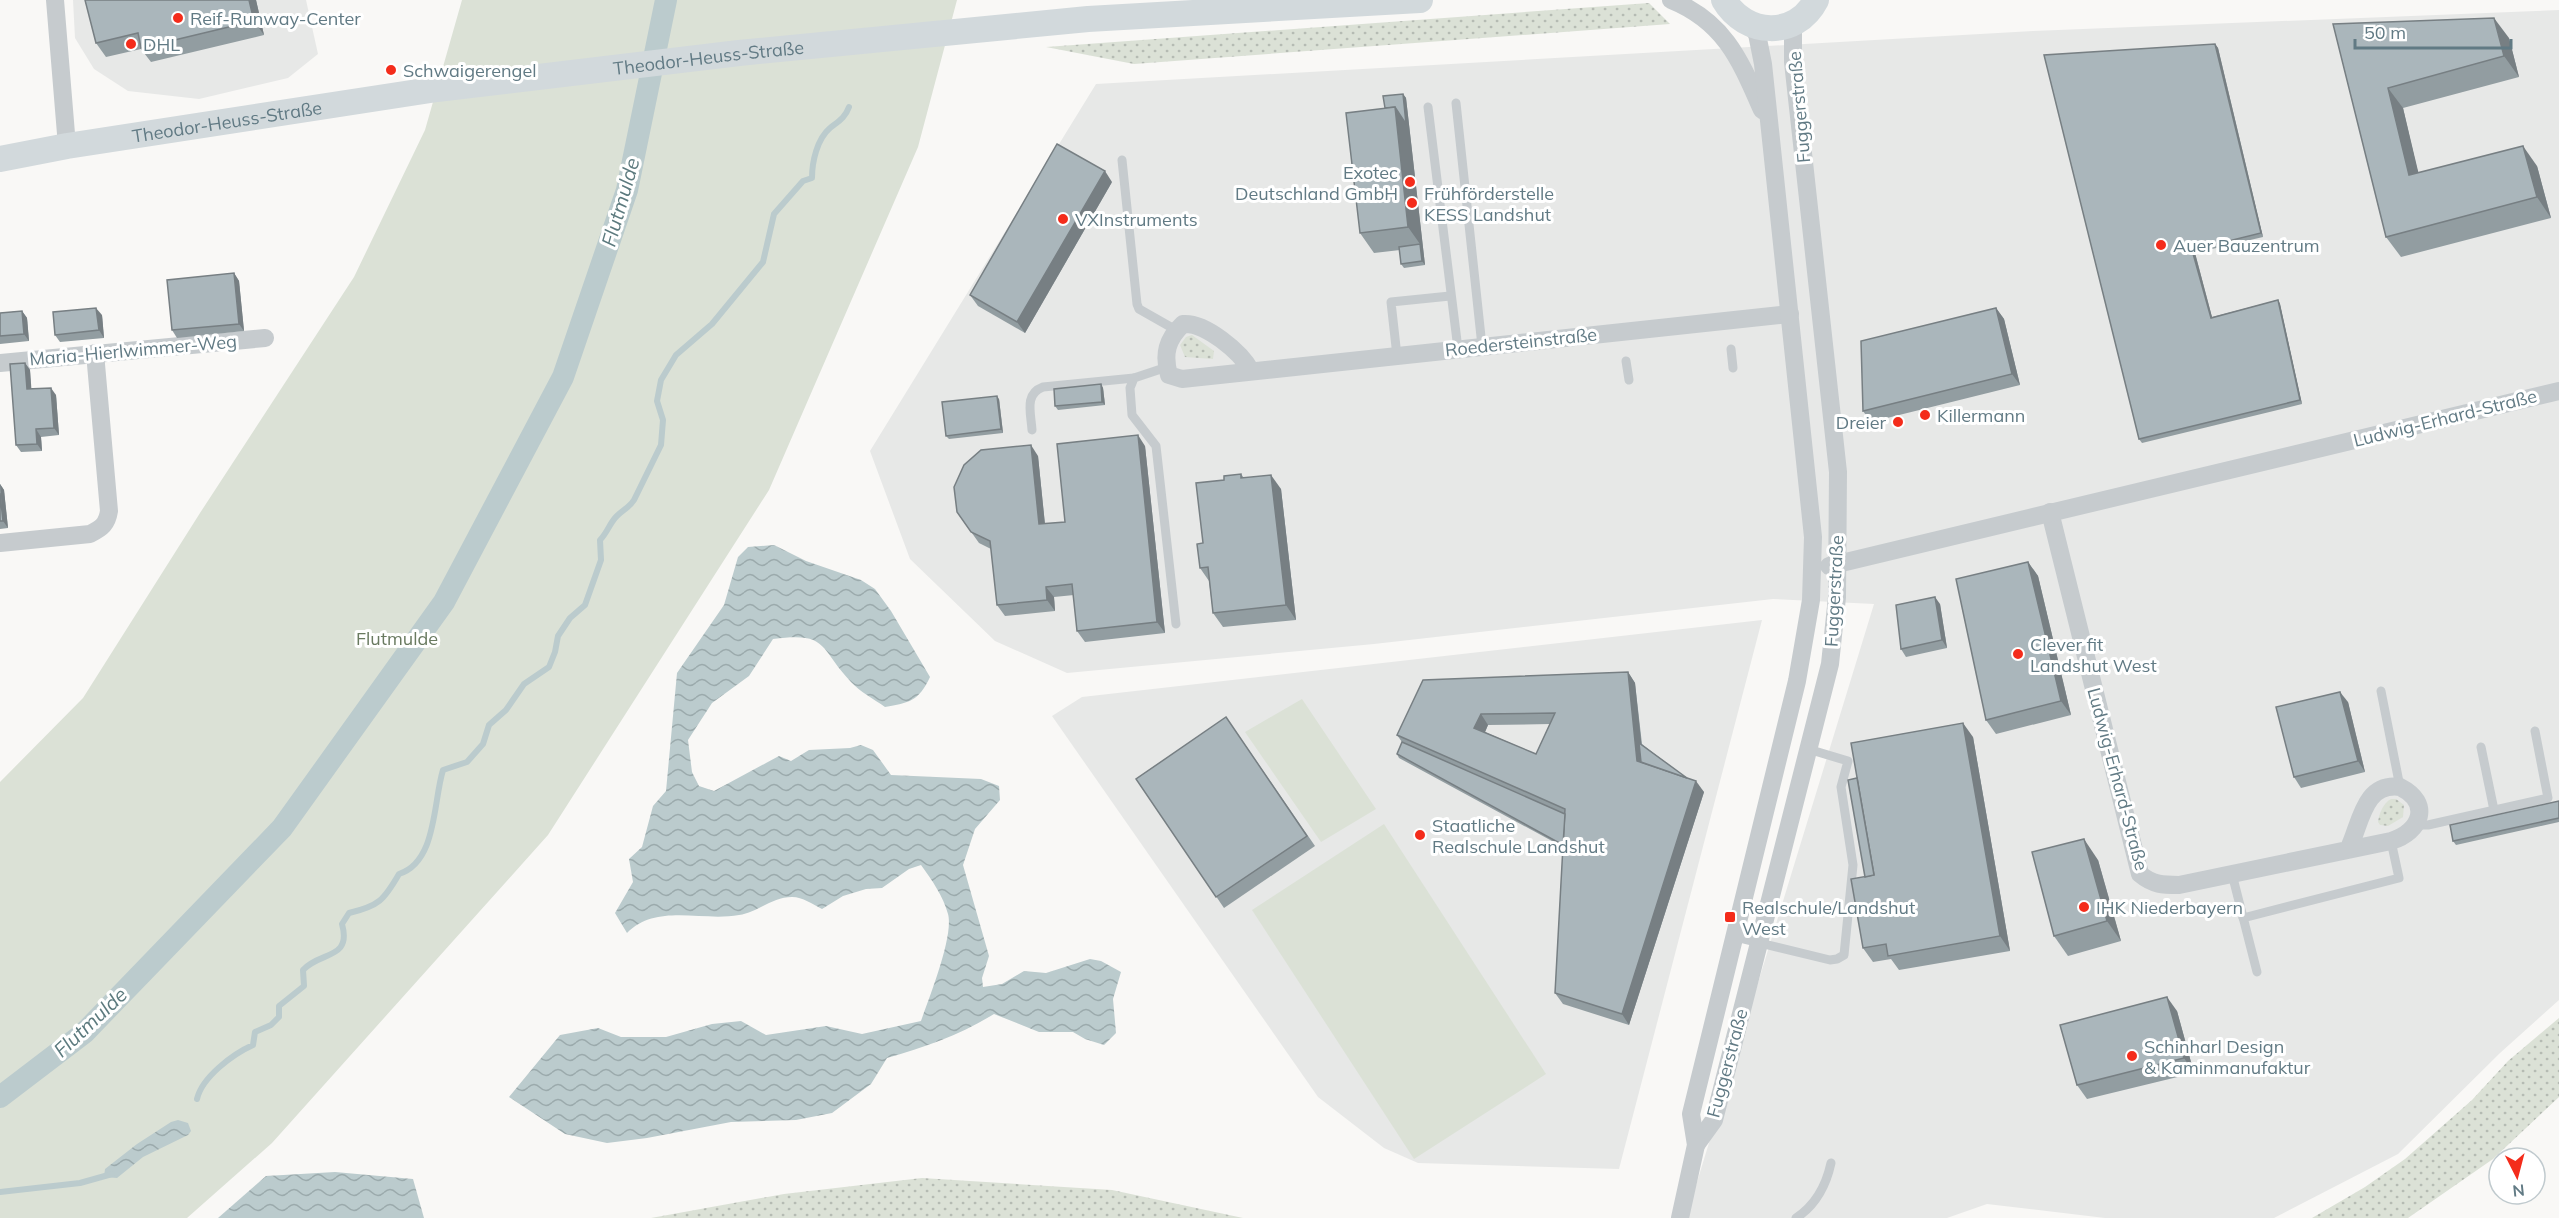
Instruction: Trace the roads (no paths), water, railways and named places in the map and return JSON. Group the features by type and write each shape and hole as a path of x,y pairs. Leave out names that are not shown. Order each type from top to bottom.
{"main road":[{"name":"Theodor-Heuss-Straße","path":"0,159 67,146 437,89 739,53 1088,19 1420,0"},
{"path":"1723,0 1740,20 1751,26 1776,29 1812,6"}],"street":[{"path":"55,0 67,146"},
{"path":"1671,0 1704,17 1728,42 1742,66 1769,125"},
{"name":"Fuggerstraße","path":"1696,1145 1714,1120 1830,664 1837,597 1838,472 1792,62 1793,29 1812,6"},
{"name":"Fuggerstraße","path":"1680,1218 1696,1145 1691,1114 1797,681 1812,600 1811,571 1814,537 1763,64 1757,34 1751,26"},
{"name":"Roedersteinstraße","path":"1167,367 1169,375 1182,379 1790,314"},
{"path":"1167,367 1167,344 1183,324 1194,323 1208,329 1251,371"},
{"name":"Maria-Hierlwimmer-Weg","path":"0,363 265,338"},
{"path":"0,543 90,534 108,522 109,511 95,353"},
{"name":"Ludwig-Erhard-Straße","path":"1811,571 2559,391"},
{"name":"Ludwig-Erhard-Straße","path":"2050,512 2140,874 2148,881 2161,885 2180,885 2348,850 2391,841 2410,833 2416,825"},
{"path":"2348,850 2365,807 2374,792 2391,785 2400,786 2415,798 2419,807 2416,825"}],"lane":[{"path":"1456,103 1482,346"},
{"path":"1428,107 1458,349"},
{"path":"1122,160 1137,304 1139,309 1176,330"},
{"path":"1397,356 1391,302 1450,296"},
{"path":"1731,349 1733,368"},
{"path":"1626,361 1629,380"},
{"path":"1032,430 1030,398 1035,390 1043,387 1134,378 1167,367"},
{"path":"1134,378 1130,388 1132,415 1156,446 1176,624"},
{"path":"2381,691 2400,786"},
{"path":"2416,825 2428,825 2548,798 2535,731"},
{"path":"2481,747 2494,810"},
{"path":"1735,937 1830,960 1844,955 1853,865 1841,787 1848,761 1808,749"},
{"path":"2244,918 2399,878 2391,841"},
{"path":"2232,874 2257,972"},
{"path":"1796,1218 1805,1213 1818,1198 1831,1163"}],"water":[{"path":"774,545 806,561 861,580 875,589 891,611 930,677 922,691 912,700 885,707 855,686 827,651 814,640 791,637 773,639 749,676 712,703 688,740 692,772 699,786 714,791 779,756 791,761 809,750 850,748 861,745 873,750 891,775 981,779 999,786 1000,800 975,829 963,865 989,956 982,978 983,987 1002,984 1024,971 1046,973 1090,959 1101,961 1121,972 1113,999 1116,1033 1104,1045 1085,1039 1073,1032 1039,1032 994,1014 942,1040 887,1058 871,1084 832,1113 796,1120 731,1122 607,1143 565,1134 509,1097 560,1035 598,1028 621,1037 666,1037 712,1024 741,1021 766,1035 826,1026 862,1034 921,1021 940,967 949,924 943,901 921,865 909,869 882,888 866,889 843,896 822,909 800,898 792,897 771,902 739,915 725,917 680,915 652,919 639,924 627,933 615,913 633,882 629,859 642,847 653,806 666,791 677,673 724,605 738,557 748,547"},
{"path":"178,1120 188,1123 191,1131 188,1135 143,1157 117,1178 104,1177 105,1169 137,1144 171,1122"},
{"path":"335,1172 413,1179 424,1218 218,1218 266,1176"}],"waterway":[{"name":"Flutmulde","path":"0,1097 84,1033 282,828 444,602 563,377 627,190 666,0"},
{"path":"197,1099 205,1083 219,1067 253,1045 255,1032 271,1025 279,1017 279,1006 304,986 303,970 339,949 343,944 344,936 342,924 349,913 367,908 380,901 399,874 411,867 420,857 432,830 443,770 467,762 483,744 489,725 506,710 524,684 549,667 558,636 570,618 585,605 601,560 600,540 615,518 634,500 661,445 663,420 657,401 661,380 676,355 712,324 763,262 774,214 803,181 812,178 814,158 822,138 844,117 849,107"},
{"path":"0,1192 80,1183 112,1174"}],"place":[{"name":"Reif-Runway-Center","path":"178,18"},
{"name":"DHL","path":"131,44"},
{"name":"Schwaigerengel","path":"391,70"},
{"name":"Exotec Deutschland GmbH","path":"1410,182"},
{"name":"Frühförderstelle KESS Landshut","path":"1412,203"},
{"name":"VXInstruments","path":"1063,219"},
{"name":"Auer Bauzentrum","path":"2161,245"},
{"name":"Killermann","path":"1925,415"},
{"name":"Dreier","path":"1898,422"},
{"name":"Clever fit Landshut West","path":"2018,654"},
{"name":"Staatliche Realschule Landshut","path":"1420,835"},
{"name":"IHK Niederbayern","path":"2084,907"},
{"name":"Realschule/Landshut West","path":"1730,917"},
{"name":"Schinharl Design & Kaminmanufaktur","path":"2132,1056"}]}
